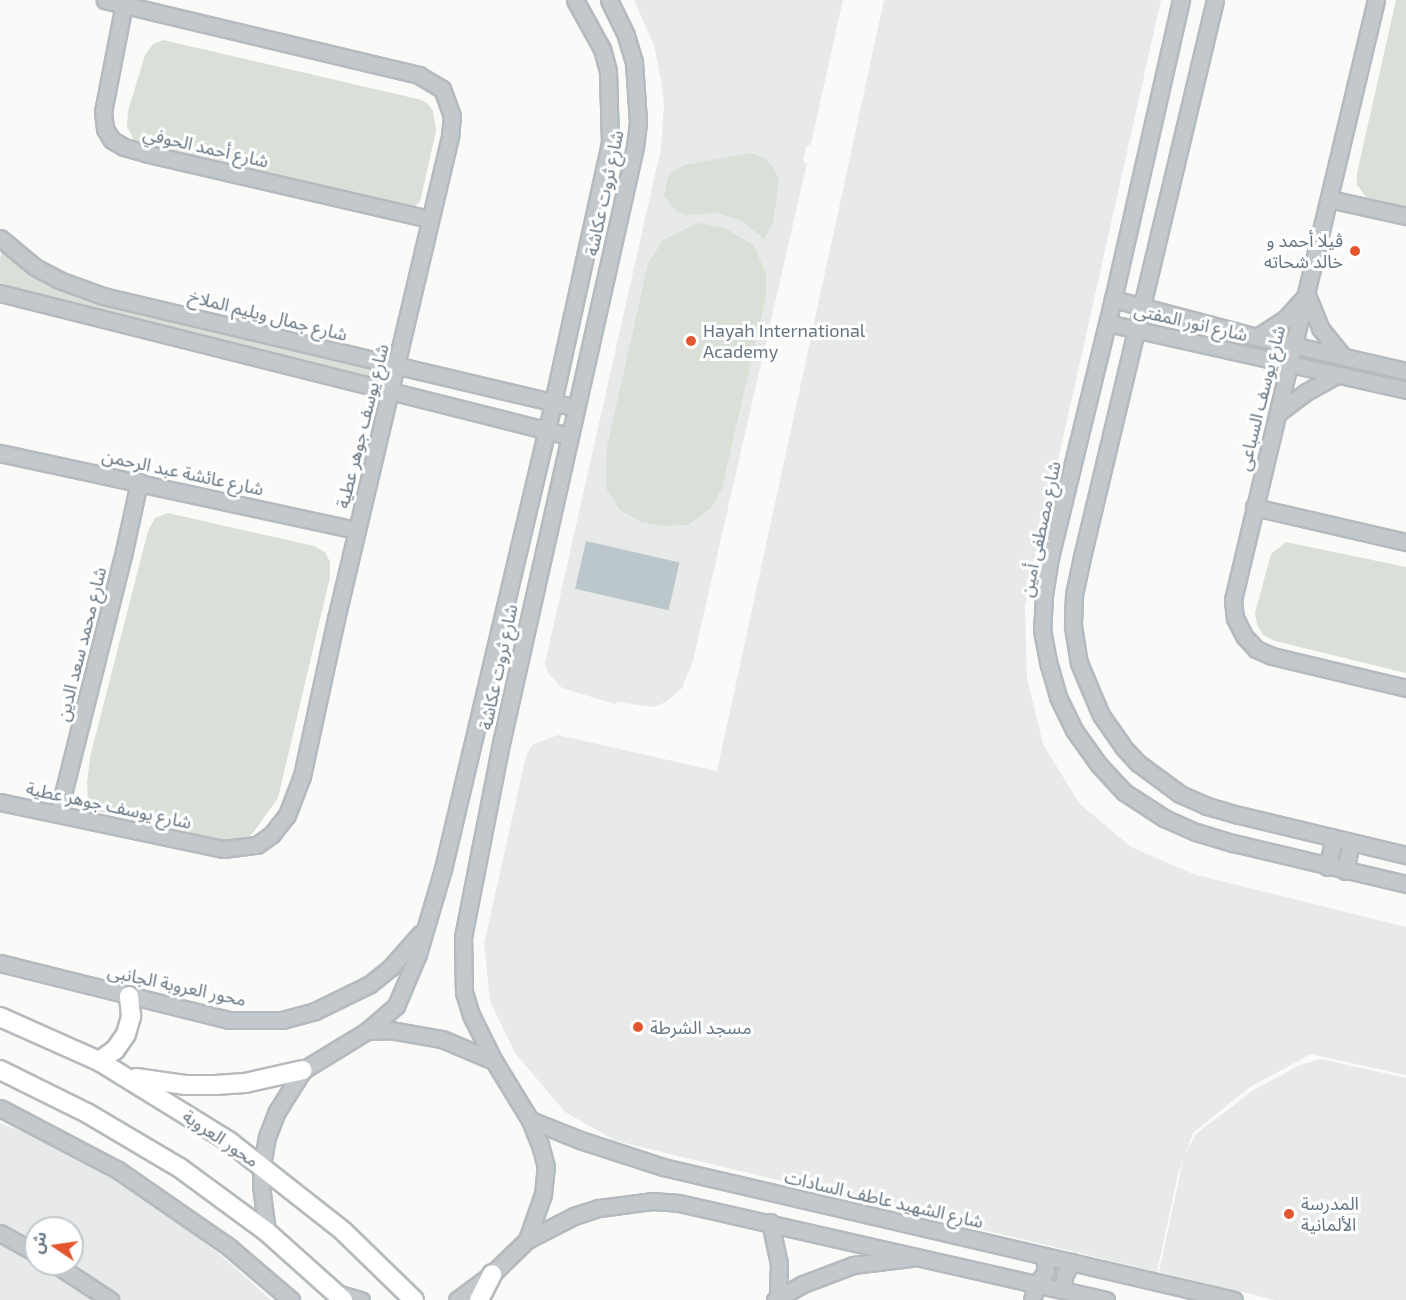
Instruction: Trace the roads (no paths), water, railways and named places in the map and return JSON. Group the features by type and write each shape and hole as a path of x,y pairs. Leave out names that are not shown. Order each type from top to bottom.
{"main road":[{"path":"99,1060 115,1050 126,1034 131,1016 129,996"},
{"name":"محور العروبة","path":"0,1017 99,1060 262,1165 343,1231 414,1300"},
{"path":"0,1070 87,1113 134,1139 189,1174 267,1232 339,1297"},
{"path":"126,1076 156,1082 215,1085 245,1083 303,1070"},
{"path":"479,1300 492,1274"}],"street":[{"name":"شارع يوسف جوهر عطية","path":"0,802 223,849 257,845 272,834 287,815 302,776 450,135 452,116 442,89 432,80 378,63 105,0"},
{"name":"شارع ثروت عكاشة","path":"267,1232 262,1165 267,1137 276,1113 303,1070 367,1031 396,1006 409,979 443,869 553,402 610,143 608,71 602,48 575,0"},
{"name":"شارع ثروت عكاشة","path":"457,1300 492,1274 527,1240 543,1194 546,1167 530,1120 494,1061 471,1015 464,992 462,937 502,740 635,147 638,91 634,62 626,35 609,0"},
{"name":"شارع مصطفى أمين","path":"1181,0 1113,299 1050,556 1042,630 1046,652 1059,697 1074,730 1099,765 1124,792 1158,814 1196,832 1327,867 1406,884"},
{"path":"1215,0 1074,595 1075,643 1089,692 1101,715 1123,747 1138,763 1180,794 1207,806 1239,815 1406,855"},
{"name":"شارع يوسف السباعى","path":"1376,0 1233,600 1235,618 1244,636 1256,649 1272,656 1406,688"},
{"name":"شارع أحمد الحوفي","path":"124,4 103,112 105,129 112,140 124,147 148,154 430,219"},
{"path":"1329,200 1406,216"},
{"path":"594,216 605,223 619,222"},
{"path":"589,237 614,241"},
{"name":"شارع جمال ويليم الملاخ","path":"0,238 35,267 82,289 575,408"},
{"path":"0,293 391,389 569,436"},
{"path":"1257,337 1285,319 1307,294 1320,328 1342,356"},
{"name":"شارع انور المفتى","path":"1113,299 1257,337 1406,371"},
{"name":"شارع انور المفتى","path":"1107,323 1406,390"},
{"path":"1278,413 1306,392 1337,375"},
{"name":"شارع عائشة عبد الرحمن","path":"0,453 357,530"},
{"name":"شارع محمد سعد الدين","path":"58,814 124,552 139,482"},
{"path":"1254,507 1406,542"},
{"path":"1327,867 1334,838"},
{"path":"1345,871 1351,843"},
{"name":"محور العروبة الجانبى","path":"0,963 229,1020 282,1020 315,1011 370,984 391,967 425,929"},
{"path":"367,1031 390,1030 434,1037 494,1061"},
{"path":"0,1108 61,1138 137,1182 229,1247 291,1300"},
{"name":"شارع الشهيد عاطف السادات","path":"530,1120 580,1140 663,1167 1234,1300"},
{"path":"527,1240 574,1216 626,1203 679,1203 1106,1300"},
{"path":"770,1222 778,1263 776,1299"},
{"path":"0,1233 24,1246"},
{"path":"1032,1300 1036,1284 1046,1271 1044,1256"},
{"path":"776,1299 803,1284 853,1265 923,1257"},
{"path":"1064,1290 1064,1276 1071,1262"},
{"path":"73,1276 110,1300"},
{"path":"339,1297 361,1300"}],"place":[{"name":"ڤيلا أحمد و خالد شحاته","path":"1355,251"},
{"name":"Hayah International Academy","path":"691,341"},
{"name":"مسجد الشرطة","path":"638,1027"},
{"name":"المدرسة الألمانية","path":"1289,1214"}]}
